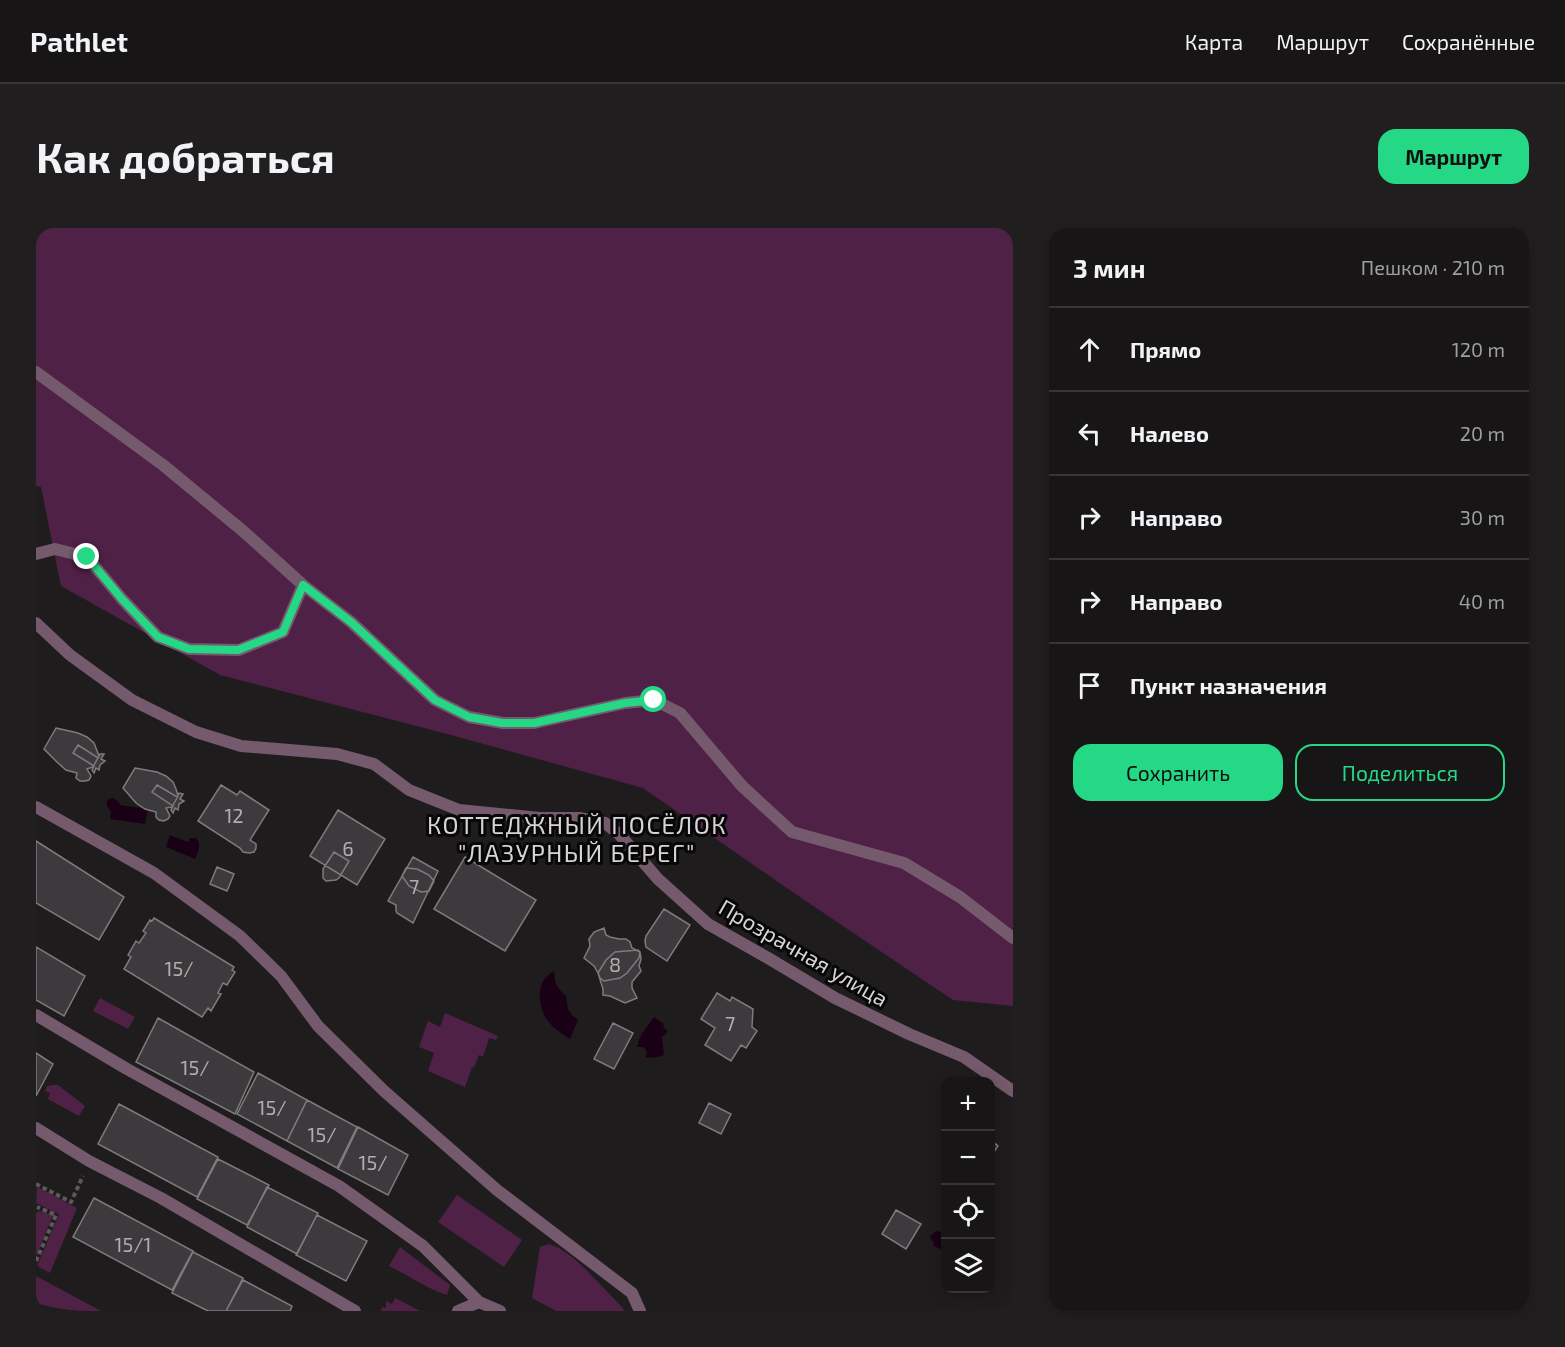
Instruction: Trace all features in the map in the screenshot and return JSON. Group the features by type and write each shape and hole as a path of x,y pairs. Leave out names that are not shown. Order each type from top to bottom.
{"street":[{"path":"36,372 163,465 243,531 303,585 351,622 435,700 469,717 502,723 534,723 625,703 654,700 680,713 742,786 792,832 904,862 960,897 1013,938"},
{"path":"36,554 55,549 87,557 158,637 189,649 238,650 283,632 303,585"},
{"name":"Прозрачная улица","path":"36,623 70,655 132,700 196,732 241,746 337,754 374,764 409,790 459,810 540,818 579,818 605,823 619,834 658,879 708,924 835,998 909,1034 964,1057 1013,1091"},
{"path":"36,807 154,873 240,936 281,976 318,1026 384,1090 497,1190 632,1293 640,1311"},
{"path":"36,1015 127,1069 339,1186 423,1246 479,1302 500,1311"},
{"path":"36,1128 89,1161 161,1198 355,1311"},
{"path":"458,1311 479,1302"}],"path":[{"path":"36,1184 71,1202 89,1161"},
{"path":"36,1208 56,1215 36,1262"}],"shaded area":[{"path":"36,228 1013,228 1013,1006 953,1000 643,788 220,675 61,586 41,487 36,486"},
{"path":"113,798 120,805 148,809 145,824 110,819 111,811 106,802"},
{"path":"170,835 188,842 190,838 196,838 199,846 195,859 166,847"},
{"path":"554,971 555,982 566,996 568,1009 578,1020 570,1039 549,1023 541,1004 541,987 546,977"},
{"path":"100,998 135,1017 128,1029 93,1011"},
{"path":"445,1013 498,1036 496,1040 489,1038 483,1057 479,1055 465,1087 428,1071 434,1053 419,1047 428,1021 440,1027"},
{"path":"654,1017 664,1024 663,1027 667,1030 662,1037 664,1055 647,1058 645,1048 637,1047 641,1035"},
{"path":"58,1085 85,1106 79,1116 48,1099 50,1093 45,1091 47,1086"},
{"path":"37,1187 77,1208 50,1273 37,1266 59,1214 36,1203"},
{"path":"457,1195 522,1240 504,1267 438,1222"},
{"path":"38,1211 53,1215 36,1256 36,1214"},
{"path":"941,1230 941,1250 933,1245 930,1236 936,1231"},
{"path":"549,1244 576,1260 625,1311 556,1311 532,1298 540,1247"},
{"path":"400,1247 450,1285 447,1295 389,1266"},
{"path":"36,1276 101,1311 67,1310 36,1304"},
{"path":"395,1298 420,1311 380,1311 383,1307 386,1308 386,1301 392,1304"}],"building":[{"path":"56,728 78,733 94,743 99,756 93,767 87,769 91,776 89,780 80,781 76,778 77,773 66,770 44,749"},
{"path":"78,745 98,758 100,754 104,754 101,759 105,761 100,765 99,770 96,768 94,773 92,770 94,766 73,753"},
{"path":"135,768 157,772 173,782 178,796 172,807 166,808 170,816 168,819 159,820 156,812 136,803 123,788"},
{"path":"157,785 177,797 179,793 183,794 180,799 184,801 179,804 178,810 175,808 173,813 171,810 173,806 152,792"},
{"path":"221,785 237,795 240,791 269,810 250,840 256,844 254,852 243,852 198,821"},
{"path":"338,810 385,839 357,885 310,856"},
{"path":"36,841 124,897 99,940 36,903"},
{"path":"334,852 349,861 339,878 326,881 323,878 323,869"},
{"path":"413,857 438,871 413,923 397,913 396,905 388,901"},
{"path":"465,857 536,900 505,951 434,909"},
{"path":"217,867 234,874 227,891 210,884"},
{"path":"406,868 417,869 429,875 434,881 429,891 421,892 409,886 402,876"},
{"path":"664,909 690,925 667,961 646,947 645,941"},
{"path":"154,918 234,967 232,970 235,972 227,985 223,983 218,993 221,994 211,1011 208,1008 202,1017 124,969 131,957 128,955 136,941 139,943 146,933 143,931"},
{"path":"604,928 606,935 626,939 632,948 640,952 641,971 632,982 637,998 625,1003 603,995 598,973 594,966 584,958 590,946 589,939 594,932"},
{"path":"36,947 85,976 64,1016 36,1000"},
{"path":"638,950 639,958 627,973 620,978 604,981 600,978 598,973 606,960 615,952"},
{"path":"717,993 730,1001 732,997 753,1009 752,1027 757,1031 746,1048 741,1045 731,1061 705,1045 715,1028 701,1019"},
{"path":"158,1018 254,1072 235,1114 136,1062"},
{"path":"613,1023 633,1033 614,1069 594,1059"},
{"path":"36,1053 53,1064 36,1096"},
{"path":"258,1073 307,1100 287,1141 237,1114"},
{"path":"307,1100 357,1127 337,1168 287,1141"},
{"path":"709,1103 731,1114 721,1134 699,1123"},
{"path":"119,1104 218,1157 197,1197 98,1144"},
{"path":"358,1127 408,1155 388,1195 338,1169"},
{"path":"218,1159 269,1185 247,1225 197,1199"},
{"path":"267,1187 318,1213 297,1254 247,1227"},
{"path":"94,1198 193,1251 172,1290 73,1237"},
{"path":"896,1210 921,1224 906,1249 882,1234"},
{"path":"317,1215 367,1241 346,1281 296,1255"},
{"path":"193,1252 243,1278 226,1311 208,1311 172,1293"},
{"path":"243,1280 292,1306 290,1311 226,1311"}],"district":[{"name":"КОТТЕДЖНЫЙ ПОСЁЛОК \"ЛАЗУРНЫЙ БЕРЕГ\"","path":"577,838"}],"route":[{"path":"87,557 158,637 189,649 238,650 283,632 303,585 351,622 435,700 469,717 502,723 534,723 625,703 654,700"}]}
